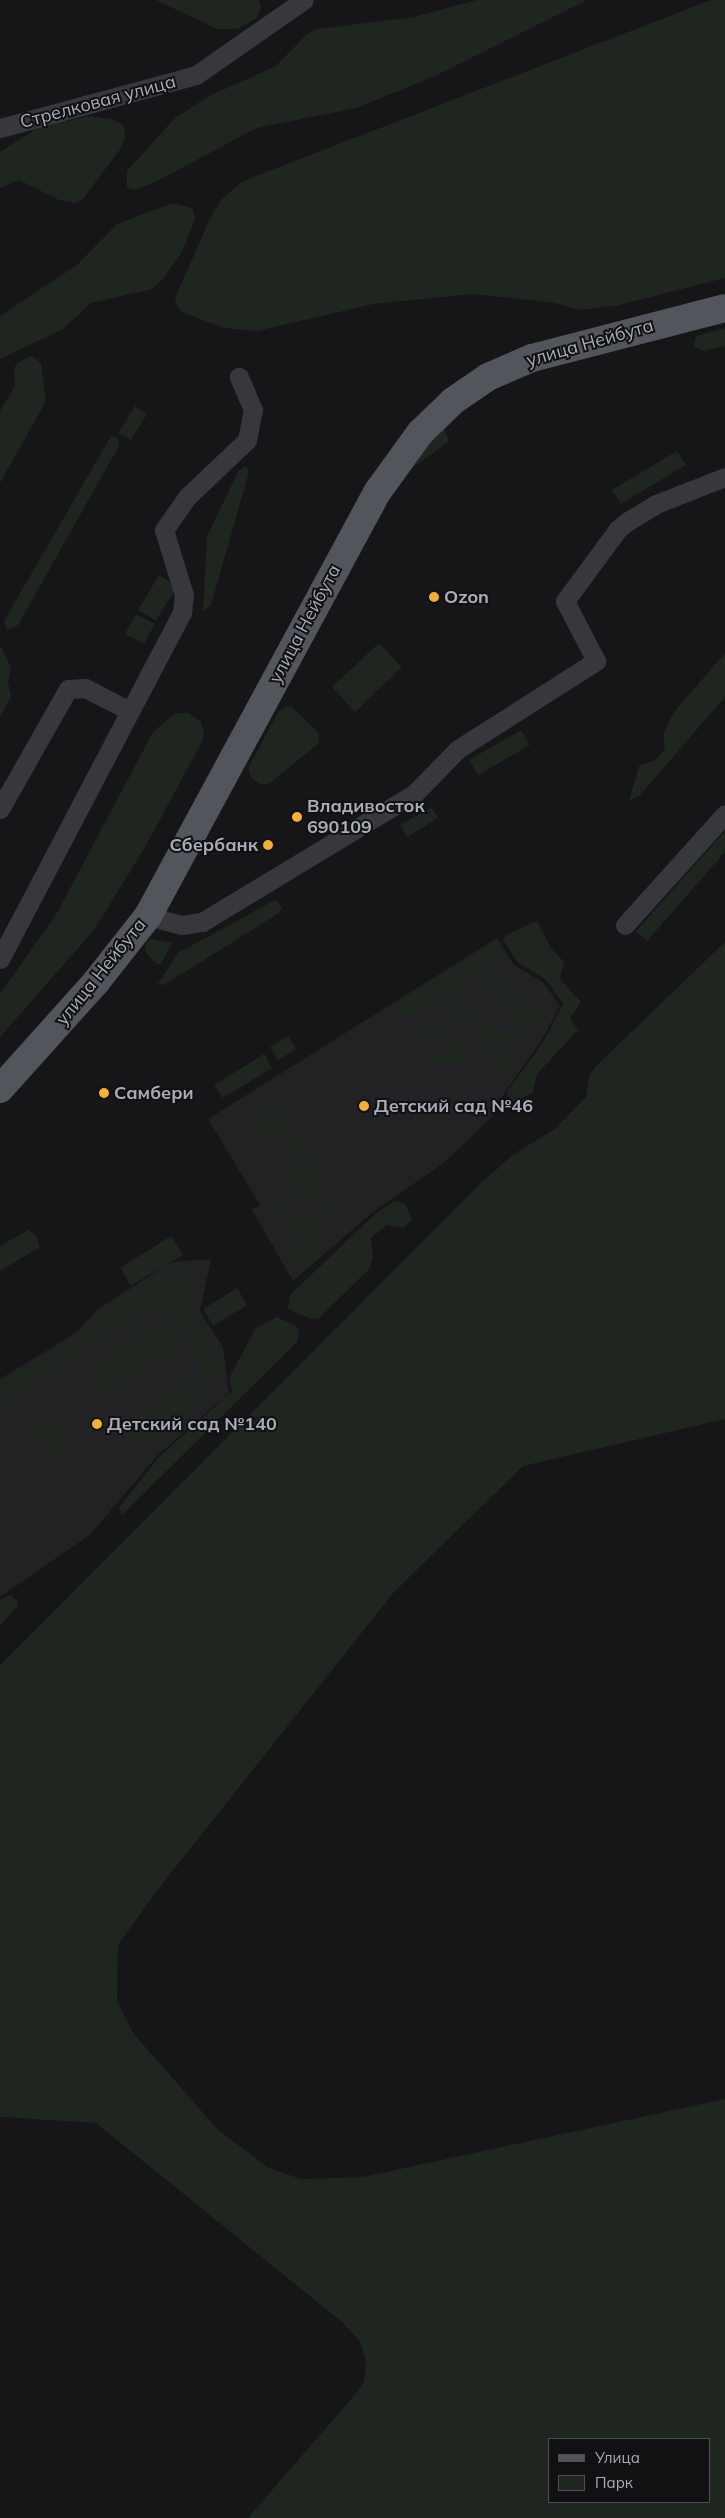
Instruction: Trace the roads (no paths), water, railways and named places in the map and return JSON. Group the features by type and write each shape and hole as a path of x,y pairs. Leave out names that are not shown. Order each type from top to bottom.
{"main road":[{"name":"улица Нейбута","path":"0,1089 96,982 148,916 373,499 420,433 453,401 488,377 532,358 725,308"}],"street":[{"name":"Стрелковая улица","path":"0,128 196,75 304,0"},
{"path":"0,959 184,604 164,530 187,497 247,440 252,426 253,410 239,377"},
{"path":"148,916 182,925 202,922 415,793 458,749 596,661 565,601 618,529 628,521 656,504 725,477"},
{"path":"0,809 68,689 85,688 128,710"},
{"path":"625,925 725,814"}],"place":[{"name":"Ozon","path":"434,597"},
{"name":"Владивосток 690109","path":"297,817"},
{"name":"Сбербанк","path":"268,845"},
{"name":"Самбери","path":"104,1093"},
{"name":"Детский сад №46","path":"364,1106"},
{"name":"Детский сад №140","path":"97,1424"}]}
